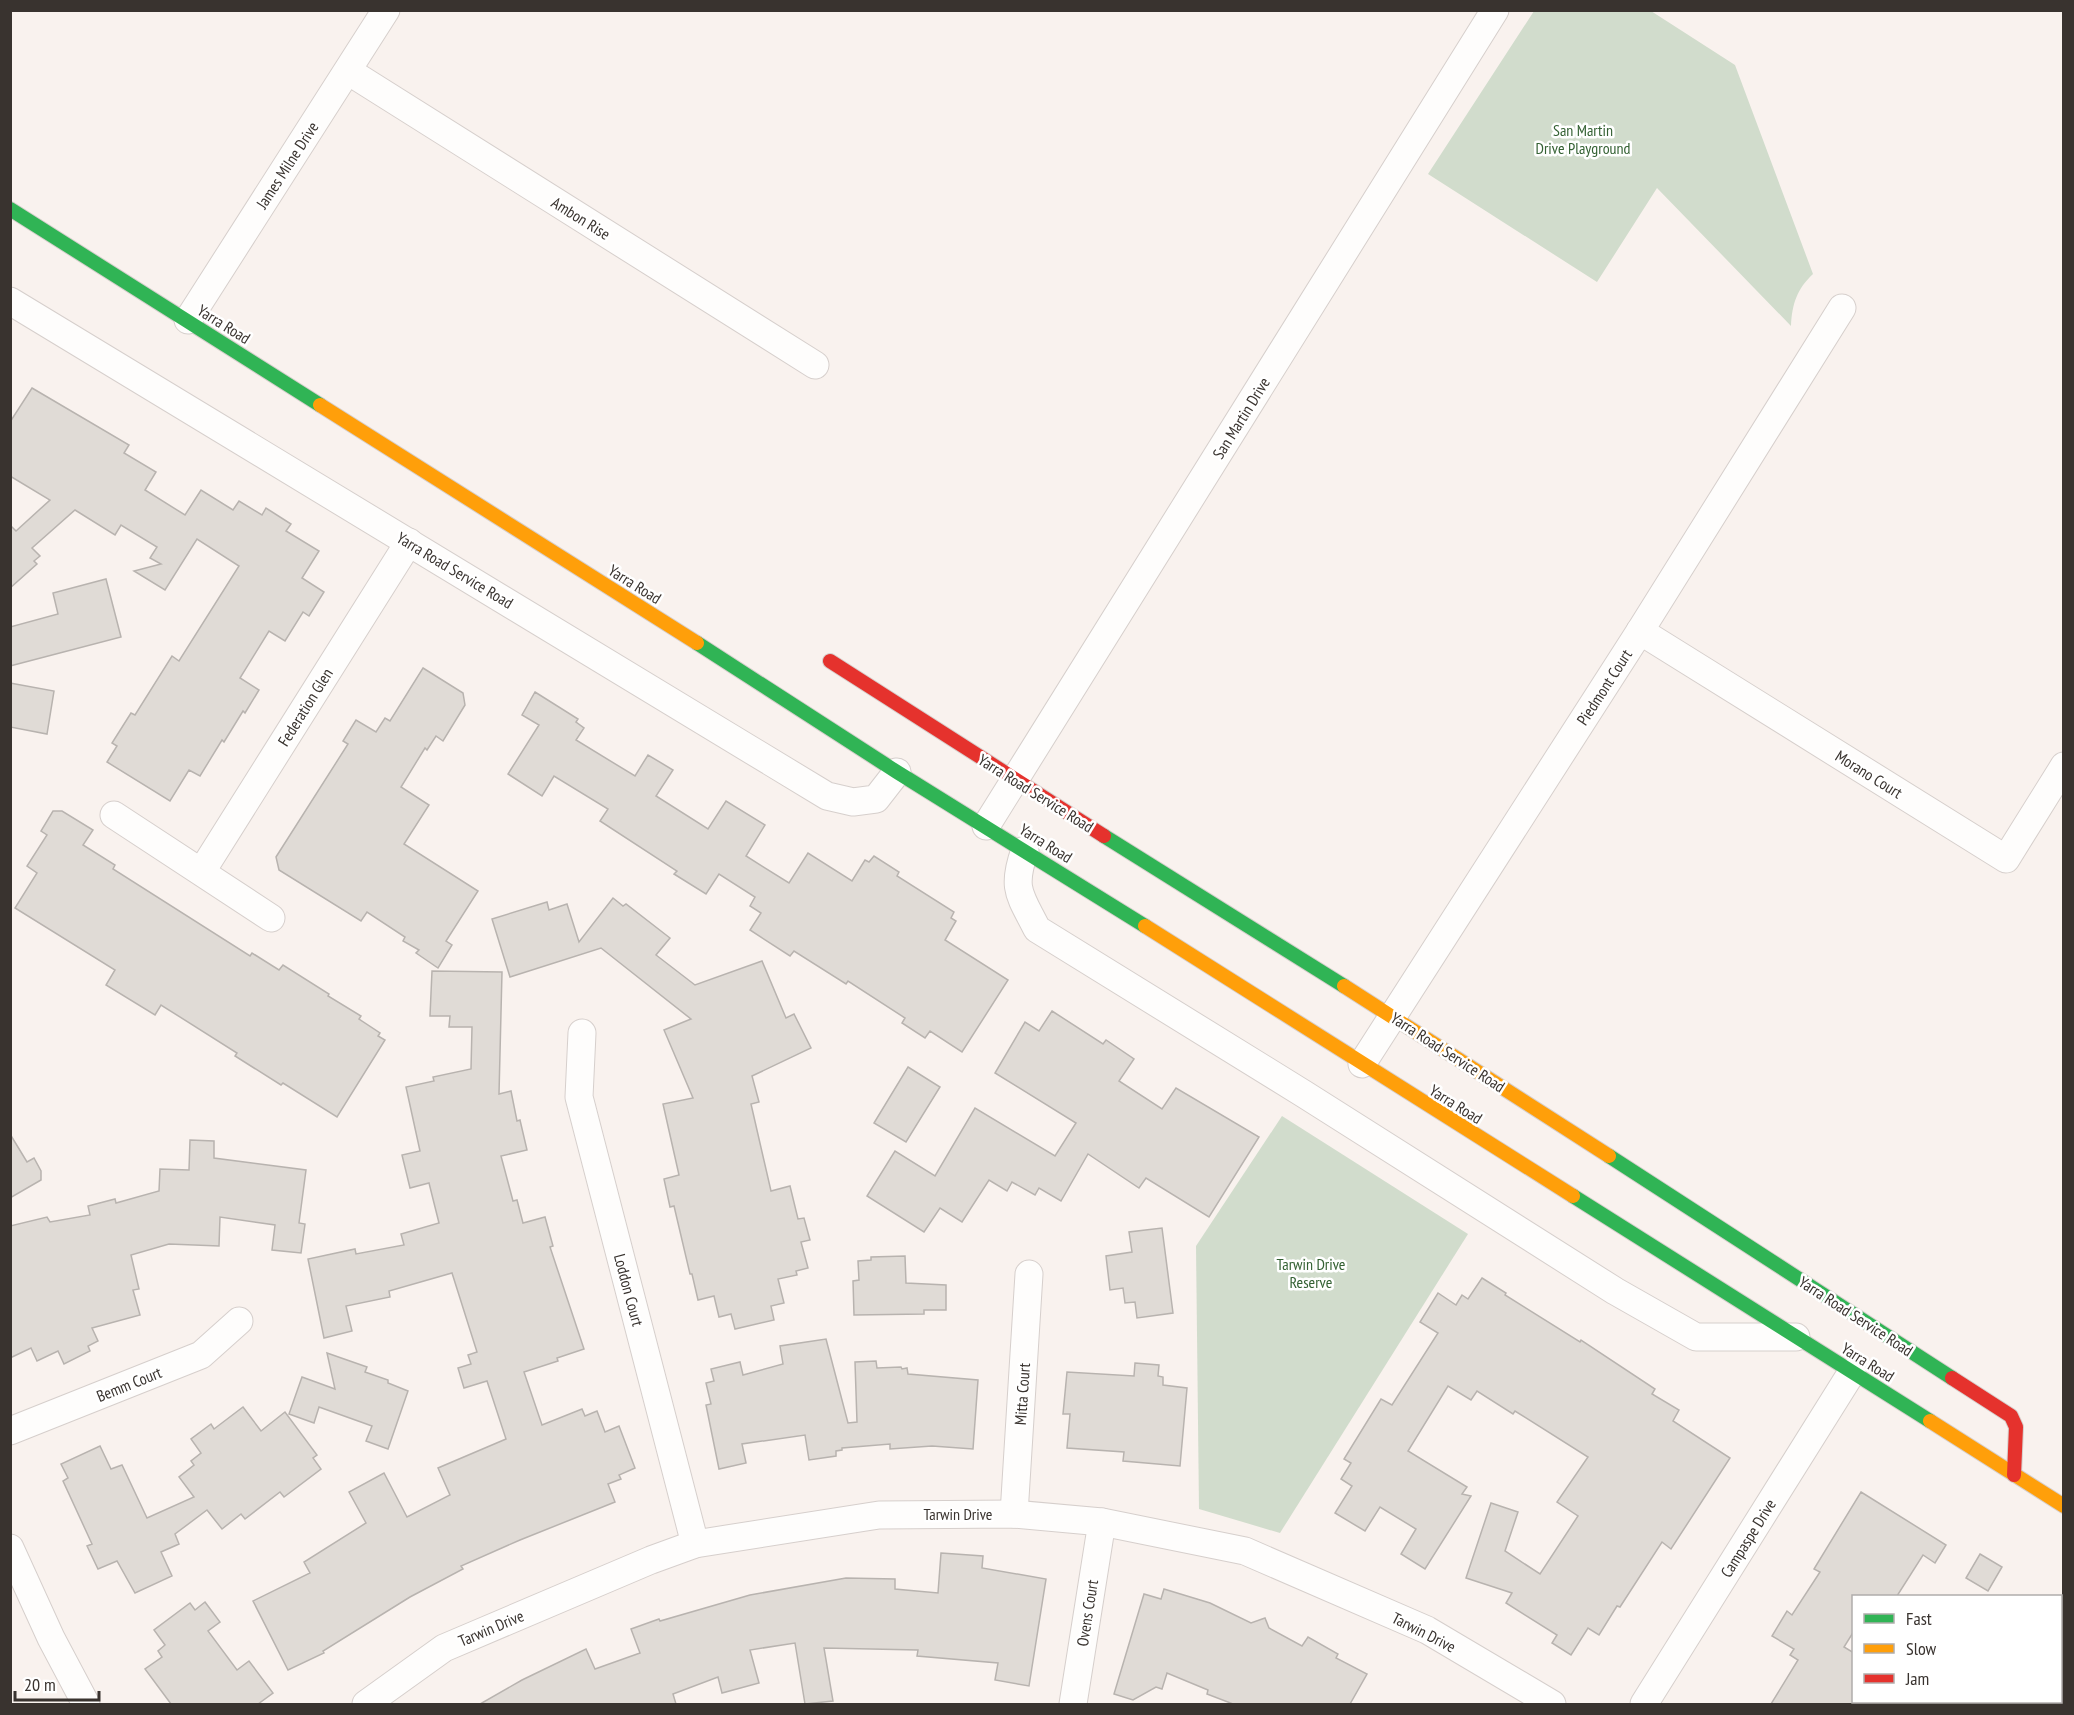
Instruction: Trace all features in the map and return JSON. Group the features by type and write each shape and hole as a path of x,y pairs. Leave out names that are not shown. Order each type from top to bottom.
{"main road":[{"name":"Yarra Road","path":"10,209 897,772 1025,850 2064,1506"},
{"name":"Yarra Road Service Road","path":"830,662 1393,1016 2011,1416 2016,1427 2014,1475"}],"street":[{"name":"James Milne Drive","path":"188,320 386,10"},
{"name":"San Martin Drive","path":"986,826 1495,10"},
{"name":"Ambon Rise","path":"348,71 815,365"},
{"name":"Yarra Road Service Road","path":"10,302 827,796 853,802 876,799 897,772"},
{"name":"Piedmont Court","path":"1362,1064 1640,631 1842,308"},
{"name":"Federation Glen","path":"202,871 409,543"},
{"name":"Morano Court","path":"1640,631 2006,860 2064,766"},
{"path":"114,815 271,918"},
{"path":"1025,850 1019,867 1017,889 1037,929 1304,1094 1615,1291 1696,1337 1796,1337"},
{"name":"Loddon Court","path":"582,1033 579,1097 695,1544"},
{"name":"Mitta Court","path":"1014,1514 1029,1274"},
{"name":"Bemm Court","path":"10,1431 201,1355 239,1321"},
{"name":"Campaspe Drive","path":"1644,1704 1852,1372"},
{"name":"Tarwin Drive","path":"366,1704 444,1648 651,1560 695,1544 879,1515 1014,1514 1102,1522 1245,1551 1427,1630 1552,1704"},
{"name":"Ovens Court","path":"1073,1704 1102,1522"},
{"path":"10,1548 51,1638 86,1704"}],"green space":[{"name":"San Martin Drive Playground","path":"1534,11 1651,11 1735,65 1813,274 1796,297 1791,326 1657,188 1597,282 1428,174"},
{"name":"Tarwin Drive Reserve","path":"1282,1116 1468,1234 1280,1533 1199,1509 1196,1246"}],"building":[{"path":"32,388 129,445 124,453 156,472 145,490 185,515 201,490 233,510 239,501 262,515 266,508 291,524 286,531 319,551 302,578 324,592 309,616 303,612 285,641 269,631 240,678 259,690 224,742 222,740 200,776 189,770 170,801 107,762 117,746 112,743 131,713 135,715 172,656 179,661 239,566 197,539 165,590 134,571 161,564 150,558 157,547 121,525 115,535 75,510 32,548 40,556 34,561 37,564 10,588 10,525 16,531 50,500 10,476 10,422"},
{"path":"106,579 121,637 10,666 10,627 58,614 53,593"},
{"path":"423,668 463,693 465,705 443,741 436,736 427,750 425,748 401,787 429,805 404,844 478,891 446,941 452,945 438,968 416,953 419,950 403,941 405,937 367,912 361,921 279,870 276,857 348,744 343,741 356,720 376,732 385,718 390,721"},
{"path":"10,683 54,691 47,734 10,727"},
{"path":"535,692 578,719 576,722 584,728 576,740 635,776 648,755 673,770 656,796 708,829 726,801 765,825 746,856 789,883 808,853 852,881 865,860 869,862 874,856 899,872 897,876 954,912 951,918 956,921 945,940 1008,980 962,1052 930,1031 925,1038 902,1023 905,1018 848,981 846,984 794,951 790,956 750,930 761,913 750,906 755,897 719,874 706,894 674,874 677,871 600,821 608,809 554,776 542,796 508,774 539,725 522,715"},
{"path":"53,811 62,811 93,830 83,845 115,865 113,869 250,956 252,953 279,970 283,965 361,1016 359,1019 380,1033 378,1036 385,1040 337,1117 235,1056 237,1053 161,1005 155,1015 106,985 115,970 15,908 37,873 27,866 47,835 41,831"},
{"path":"613,898 623,906 626,904 670,938 656,955 695,985 762,961 786,1018 794,1014 811,1048 752,1076 759,1102 751,1104 771,1191 790,1186 798,1219 804,1218 810,1240 801,1242 808,1268 796,1271 797,1275 778,1279 784,1303 771,1306 774,1320 735,1329 731,1314 719,1317 714,1296 698,1300 674,1206 670,1207 664,1179 679,1175 663,1104 693,1098 664,1030 691,1019 601,948 510,977 492,919 547,902 549,910 567,904 579,942"},
{"path":"432,971 502,972 499,1094 511,1091 517,1121 520,1120 527,1150 501,1156 513,1201 517,1200 523,1223 545,1217 553,1246 550,1247 584,1349 557,1358 558,1361 524,1372 542,1425 582,1409 585,1416 597,1411 605,1432 619,1426 635,1468 619,1475 621,1479 608,1484 615,1502 461,1566 463,1569 410,1597 323,1651 324,1653 288,1670 253,1601 310,1573 304,1562 366,1523 349,1492 384,1473 407,1517 450,1495 438,1468 506,1439 487,1381 464,1388 458,1368 471,1364 468,1355 477,1352 452,1273 389,1291 390,1297 346,1306 352,1331 324,1338 308,1259 355,1249 356,1254 404,1245 401,1234 439,1223 429,1183 410,1188 402,1155 420,1151 406,1087 434,1081 433,1077 471,1069 472,1027 449,1027 450,1016 430,1016"},
{"path":"1052,1011 1103,1044 1106,1040 1134,1059 1119,1081 1162,1109 1176,1088 1259,1137 1209,1217 1146,1178 1139,1188 1088,1154 1061,1201 1039,1188 1035,1195 1012,1182 1007,1191 989,1180 962,1222 940,1208 924,1232 867,1196 895,1151 935,1176 975,1108 1055,1156 1076,1123 995,1073 1025,1022 1039,1031"},
{"path":"908,1067 940,1087 906,1142 874,1123"},
{"path":"10,1134 27,1162 34,1158 41,1171 41,1180 10,1198"},
{"path":"190,1140 214,1141 214,1158 306,1170 299,1223 305,1224 301,1253 272,1250 275,1225 220,1217 219,1246 169,1244 131,1255 139,1289 133,1290 140,1315 92,1328 98,1341 88,1346 90,1351 64,1364 58,1351 37,1361 31,1348 10,1358 10,1226 47,1217 50,1222 90,1215 88,1206 115,1199 116,1203 159,1191 160,1169 189,1170"},
{"path":"1162,1228 1173,1313 1137,1318 1135,1302 1125,1303 1123,1288 1110,1290 1106,1256 1132,1252 1129,1232"},
{"path":"905,1256 906,1283 946,1285 946,1310 924,1310 924,1314 854,1315 853,1281 859,1280 858,1261 871,1260 871,1257"},
{"path":"1482,1278 1506,1293 1505,1295 1580,1342 1581,1340 1655,1389 1652,1394 1679,1410 1673,1421 1730,1458 1671,1549 1662,1542 1599,1635 1588,1628 1571,1655 1552,1643 1557,1635 1506,1603 1512,1593 1466,1578 1491,1503 1518,1512 1505,1551 1540,1574 1578,1516 1557,1502 1588,1457 1515,1411 1513,1414 1477,1391 1471,1400 1448,1386 1408,1451 1467,1487 1462,1494 1471,1496 1425,1569 1401,1554 1416,1529 1380,1507 1365,1531 1335,1513 1352,1486 1341,1479 1351,1463 1344,1459 1381,1399 1392,1405 1438,1333 1420,1322 1438,1293 1456,1305 1462,1295 1468,1299"},
{"path":"826,1339 848,1423 857,1422 855,1362 876,1361 877,1368 907,1368 908,1374 978,1380 973,1449 932,1446 890,1449 890,1444 842,1448 836,1451 836,1456 809,1460 805,1435 742,1444 746,1463 719,1469 706,1405 711,1404 706,1383 714,1381 711,1369 740,1362 743,1375 783,1364 780,1346"},
{"path":"327,1353 367,1367 365,1372 388,1380 388,1383 408,1391 388,1449 366,1441 372,1426 319,1407 314,1423 289,1414 302,1377 335,1389"},
{"path":"1135,1363 1159,1365 1158,1376 1163,1377 1163,1385 1187,1388 1180,1466 1123,1461 1124,1452 1067,1448 1070,1414 1063,1414 1067,1372 1134,1376"},
{"path":"243,1407 261,1431 285,1412 317,1455 313,1458 321,1469 284,1497 280,1492 245,1519 241,1514 222,1529 207,1510 175,1534 179,1544 161,1552 172,1576 135,1593 117,1561 98,1569 87,1546 92,1544 63,1481 68,1478 61,1464 100,1446 111,1469 122,1465 147,1518 194,1497 179,1477 194,1465 191,1461 201,1453 191,1439 211,1424 214,1429"},
{"path":"1861,1492 1946,1545 1935,1563 1923,1555 1898,1595 1852,1595 1852,1634 1844,1647 1852,1652 1852,1703 1854,1704 1771,1704 1798,1660 1790,1655 1794,1649 1772,1636 1787,1611 1792,1615 1820,1572 1814,1569"},
{"path":"941,1553 983,1556 982,1568 1046,1579 1029,1686 995,1680 998,1663 917,1656 918,1650 824,1648 833,1701 805,1704 795,1643 750,1650 759,1683 722,1693 718,1677 673,1694 676,1704 480,1704 522,1680 586,1649 595,1669 640,1653 631,1629 659,1619 660,1621 750,1595 846,1578 895,1579 895,1589 938,1593"},
{"path":"1980,1554 2002,1567 1988,1591 1966,1578"},
{"path":"1164,1589 1210,1603 1251,1623 1265,1618 1269,1628 1302,1646 1308,1637 1338,1654 1336,1658 1367,1674 1350,1704 1233,1704 1207,1694 1208,1690 1167,1673 1162,1689 1156,1687 1133,1700 1114,1694 1144,1594 1161,1599"},
{"path":"205,1602 220,1622 208,1631 237,1670 249,1661 273,1693 258,1704 171,1704 145,1669 162,1657 158,1651 165,1645 154,1630 190,1603 195,1610"}],"traffic: fast":[{"path":"10,209 320,405"},
{"path":"697,643 897,772 1145,926"},
{"path":"1104,836 1344,986"},
{"path":"1609,1156 1952,1378"},
{"path":"1573,1196 1930,1421"}],"traffic: slow":[{"path":"320,405 697,643"},
{"path":"1145,926 1573,1196"},
{"path":"1344,986 1609,1156"},
{"path":"1930,1421 2064,1506"}],"traffic: jam":[{"path":"830,661 1104,836"},
{"path":"1952,1378 2011,1416 2016,1427 2014,1475"}]}
